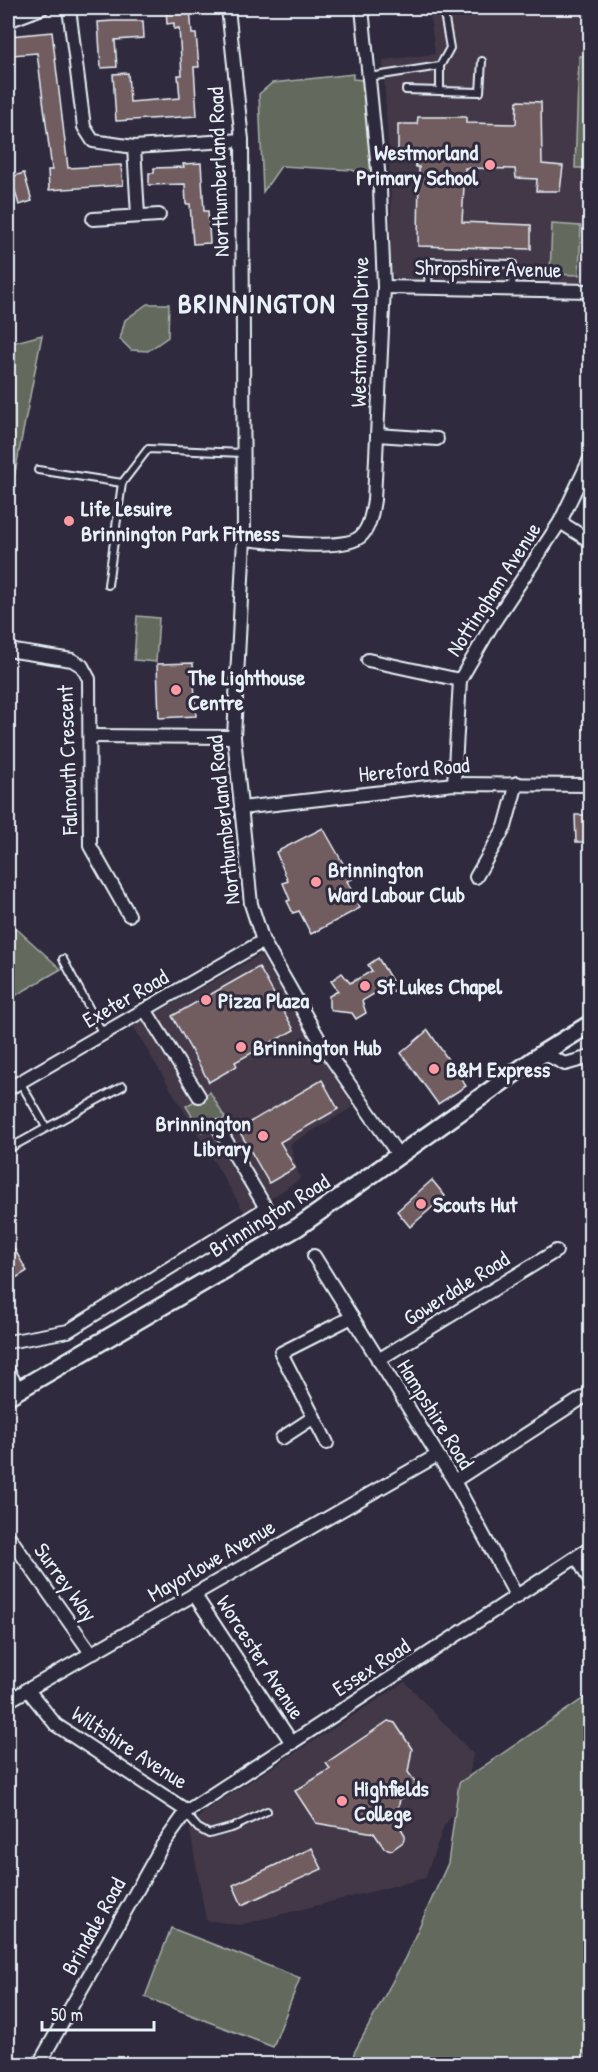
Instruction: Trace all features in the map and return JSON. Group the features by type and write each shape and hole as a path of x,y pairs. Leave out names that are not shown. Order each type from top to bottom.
{"street":[{"path":"8,21 42,8"},
{"path":"69,8 84,127 93,141 134,147 242,140"},
{"name":"Northumberland Road","path":"228,8 242,140 244,539 234,737 251,904 263,941 323,1046 399,1156"},
{"name":"Westmorland Drive","path":"244,539 331,545 351,543 362,536 370,519 374,500 384,287 380,190 362,8"},
{"path":"134,147 138,215"},
{"path":"93,219 159,215"},
{"name":"Shropshire Avenue","path":"384,287 591,291"},
{"path":"377,435 437,439"},
{"name":"Nottingham Avenue","path":"454,784 460,680 492,625 560,522 591,459"},
{"path":"560,522 591,541"},
{"name":"Falmouth Crescent","path":"8,650 72,660 82,666 89,679 90,846 129,915"},
{"path":"368,660 460,680"},
{"path":"90,736 234,737"},
{"path":"476,877 505,827 517,783"},
{"name":"Hereford Road","path":"241,808 454,784 591,785"},
{"name":"Exeter Road","path":"8,1089 146,1011 263,941"},
{"path":"146,1011 199,1096"},
{"name":"Brinnington Road","path":"13,1393 298,1227 543,1053 591,1024"},
{"path":"543,1053 565,1064 591,1057"},
{"path":"8,1342 68,1331 266,1208 218,1127"},
{"name":"Gowerdale Road","path":"378,1360 556,1251"},
{"name":"Hampshire Road","path":"314,1256 436,1456 454,1481 517,1597"},
{"path":"327,1443 281,1353 352,1317"},
{"path":"8,1371 13,1393"},
{"path":"454,1481 591,1393"},
{"path":"282,1438 314,1417"},
{"name":"Mayorlowe Avenue","path":"8,1701 436,1456"},
{"name":"Surrey Way","path":"8,1535 91,1653"},
{"name":"Essex Road","path":"187,1812 591,1548"},
{"path":"577,1557 591,1581"},
{"name":"Worcester Avenue","path":"194,1594 292,1743"},
{"name":"Wiltshire Avenue","path":"27,1689 56,1725 187,1812"},
{"name":"Brindale Road","path":"39,2064 162,1846 187,1812"}],"lane":[{"path":"440,90 440,66 450,48 443,8"},
{"path":"406,90 480,92 482,61"},
{"path":"369,77 440,66"},
{"path":"428,288 429,262 513,264 512,290"},
{"path":"108,585 122,483 148,449 243,453"},
{"path":"38,470 122,483"},
{"path":"63,959 103,1035"},
{"path":"20,1082 46,1127"},
{"path":"8,1149 123,1086"},
{"path":"187,1812 198,1828 209,1834 234,1827 267,1811"}],"shaded area":[{"name":"Westmorland Primary School","path":"429,8 590,8 590,236 584,284 407,281 396,278 391,273 391,197 383,60 435,54"},
{"path":"260,955 353,1107 290,1144 300,1179 246,1215 133,1026"},
{"name":"Highfields College","path":"405,1682 473,1754 465,1799 444,1826 425,1878 239,1925 206,1920 190,1830 196,1820 206,1810"}],"green space":[{"path":"579,56 590,56 590,168 575,168"},
{"path":"353,74 353,79 363,80 372,177 352,170 281,166 263,192 259,94 272,83"},
{"path":"552,224 581,226 579,275 550,274"},
{"path":"147,304 169,304 168,337 148,351 131,350 120,339 125,320"},
{"path":"42,335 8,508 8,344"},
{"path":"137,616 159,618 156,662 134,660"},
{"path":"8,921 61,969 8,1000"},
{"path":"210,1092 225,1118 202,1132 186,1106"},
{"path":"590,1694 590,2064 352,2064 354,2053 405,1958 448,1863 459,1783"},
{"path":"171,1928 300,1978 273,2047 145,1997"}],"building":[{"path":"166,8 190,8 192,34 196,34 199,67 194,67 197,116 116,121 113,74 128,73 130,102 180,98 178,75 182,75 179,28 174,29 174,23 167,24"},
{"path":"143,21 144,38 115,40 117,67 101,68 98,22"},
{"path":"52,32 68,168 121,165 123,185 49,190 48,170 52,170 37,53 12,55 10,36"},
{"path":"517,101 541,102 542,164 563,166 560,191 536,191 537,179 516,178 515,169 465,168 462,222 531,225 531,249 418,246 419,167 416,167 415,160 398,159 398,124 417,124 418,117 466,117 466,123 516,124"},
{"path":"201,163 204,211 208,211 210,243 193,244 190,204 186,204 185,184 149,185 149,173 154,173 154,168 184,167 183,164"},
{"path":"24,173 32,201 19,205 11,177"},
{"name":"The Lighthouse Centre","path":"193,663 196,716 159,718 157,664"},
{"path":"575,815 591,815 591,842 576,842"},
{"name":"Brinnington Ward Labour Club","path":"323,828 352,879 347,881 360,908 311,934 299,911 293,913 287,901 290,900 283,883 288,881 276,852"},
{"name":"St Lukes Chapel","path":"378,958 397,989 386,996 382,989 362,1001 366,1013 356,1019 352,1013 333,1011 329,1007 329,996 338,991 331,981 342,973 350,983 372,971 368,965"},
{"path":"259,967 294,1030 235,1062 237,1066 209,1082 172,1016"},
{"name":"B&M Express","path":"428,1030 466,1086 438,1104 401,1053"},
{"path":"322,1080 338,1109 280,1142 295,1168 269,1183 238,1129"},
{"name":"Scouts Hut","path":"432,1180 445,1196 410,1227 397,1211"},
{"path":"8,1238 27,1271 8,1283"},
{"path":"388,1721 395,1723 412,1749 408,1772 416,1783 414,1791 400,1799 396,1820 405,1835 403,1842 392,1850 384,1848 374,1833 316,1823 295,1791 330,1769 326,1763"},
{"path":"312,1848 322,1869 242,1905 233,1885"}],"place":[{"name":"Westmorland Primary School","path":"490,165"},
{"name":"Life Lesuire Brinnington Park Fitness","path":"69,521"},
{"name":"The Lighthouse Centre","path":"176,690"},
{"name":"Brinnington Ward Labour Club","path":"316,882"},
{"name":"St Lukes Chapel","path":"365,986"},
{"name":"Pizza Plaza","path":"206,1000"},
{"name":"Brinnington Hub","path":"241,1047"},
{"name":"B&M Express","path":"434,1069"},
{"name":"Brinnington Library","path":"263,1136"},
{"name":"Scouts Hut","path":"421,1204"},
{"name":"Highfields College","path":"342,1801"}],"district":[{"name":"BRINNINGTON","path":"257,303"}]}
